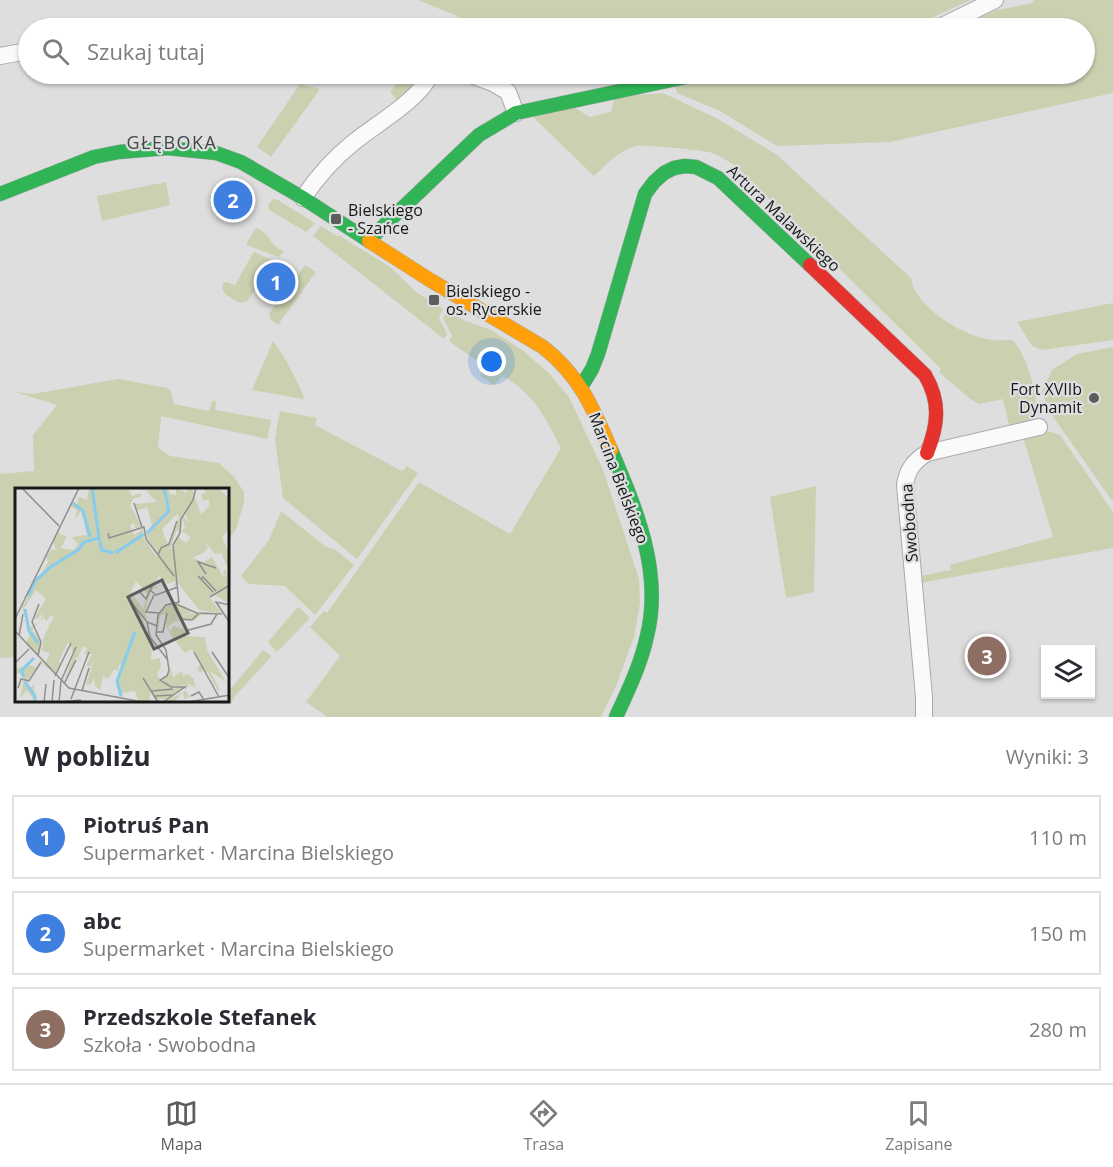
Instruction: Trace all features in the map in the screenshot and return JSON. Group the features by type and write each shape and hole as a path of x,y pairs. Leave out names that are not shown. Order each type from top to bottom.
{"street":[{"path":"958,18 995,0"},
{"path":"0,56 18,53"},
{"path":"303,198 339,154 425,84"},
{"path":"495,84 508,92 516,113"},
{"path":"369,240 478,135 516,113 653,84"},
{"name":"Marcina Bielskiego","path":"0,194 94,157 119,152 167,148 216,153 241,162 303,198 430,280 543,347 569,370 582,387 612,450 632,503 649,559 653,583 647,637 638,669 616,717"},
{"name":"Artura Malawskiego","path":"582,387 598,354 645,194 658,177 667,170 686,166 707,170 717,176 750,206 925,375 934,392 938,414 935,434 927,453"},
{"path":"927,453 1039,427"},
{"name":"Swobodna","path":"924,717 905,485 906,476 911,467 927,453"}],"green space":[{"path":"418,0 971,0 930,18 462,18"},
{"path":"1034,0 1113,0 1113,93 890,142 777,146 720,111 677,93 675,84 1095,84 1095,18 977,18 997,10 1033,3"},
{"path":"300,84 320,89 271,157 257,147"},
{"path":"397,84 415,84 397,101 390,91"},
{"path":"663,93 718,119 777,155 911,278 922,300 943,319 969,334 982,338 1012,340 1025,360 1034,388 1036,407 1029,422 1009,425 1003,399 979,404 969,398 939,372 941,369 737,167 725,159 706,152 636,146 618,154 594,176 531,115 573,107 590,117 611,112 615,97"},
{"path":"166,182 170,205 102,221 97,196"},
{"path":"273,199 315,223 306,232 269,210 268,205"},
{"path":"321,226 390,267 416,292 443,309 439,318 447,334 444,339 313,236"},
{"path":"256,228 265,233 276,247 284,251 279,257 247,245"},
{"path":"255,252 275,262 247,301 240,303 226,295 222,289 223,284 226,282 235,285"},
{"path":"305,265 316,272 278,325 271,320 269,314"},
{"path":"1113,303 1113,340 1042,350 1032,346 1017,322"},
{"path":"448,311 463,320 491,330 522,350 549,373 569,397 603,470 639,579 640,603 634,637 616,686 601,717 324,717 325,715 306,702 340,656 310,627 324,611 327,613 419,482 510,534 561,448 544,416 523,390 503,376 494,385 480,376 483,369 478,366 480,363 449,341 452,335 443,318"},
{"path":"273,341 290,368 303,399 252,390"},
{"path":"1113,347 1113,502 1049,411 1042,391 1052,370 1077,354"},
{"path":"118,379 168,388 174,404 209,411 213,400 216,402 215,410 271,420 267,439 161,416 158,448 170,456 219,463 234,477 244,492 244,503 236,529 230,537 230,488 15,488 15,657 0,658 0,474 34,471 33,435 57,405 15,392 33,394"},
{"path":"280,411 317,418 315,425 402,471 407,466 418,473 357,559 283,498 275,439"},
{"path":"1047,431 1060,435 1113,512 1113,548 920,583 920,576 951,570 950,565 1053,537 1023,437"},
{"path":"816,486 814,592 786,598 770,497"},
{"path":"281,511 326,547 336,550 354,565 315,615 285,586 249,584 241,576 269,540"},
{"path":"297,608 300,608 310,618 277,652 268,642"},
{"path":"263,650 272,656 231,703 229,702 230,690"}],"traffic: fast":[{"path":"369,240 479,135 516,113 653,84"},
{"path":"0,194 94,157 119,152 167,148 216,153 241,162 303,198 369,241"},
{"path":"581,387 598,354 645,194 664,173 674,168 696,167 718,178 810,265"},
{"path":"611,450 638,517 652,588 647,636 634,677 616,717"}],"traffic: slow":[{"path":"369,241 543,347 556,358 567,369 584,394 611,450"}],"traffic: jam":[{"path":"810,265 925,375 936,404 934,433 927,453"}],"place":[{"name":"abc","path":"233,200"},
{"name":"Bielskiego - Szańce","path":"336,219"},
{"name":"Piotruś Pan","path":"276,282"},
{"name":"Bielskiego - os. Rycerskie","path":"434,300"},
{"name":"Fort XVIIb Dynamit","path":"1094,398"},
{"name":"Przedszkole Stefanek","path":"987,656"}],"district":[{"name":"GŁĘBOKA","path":"172,142"}]}
